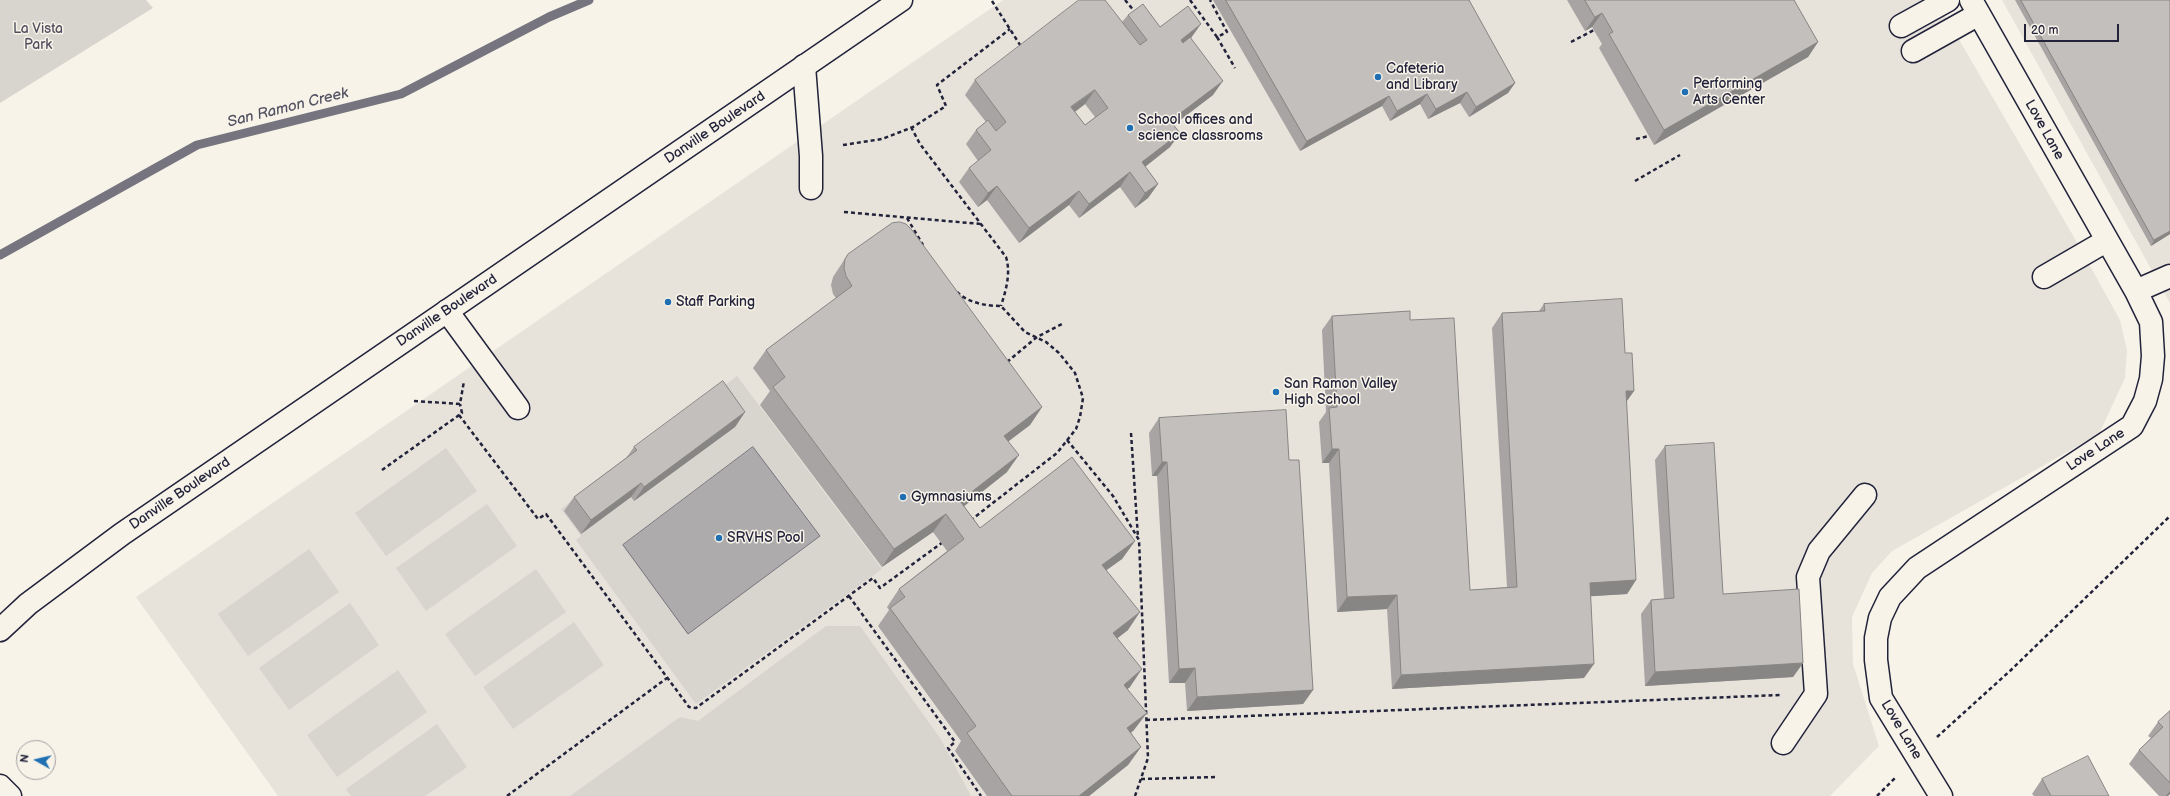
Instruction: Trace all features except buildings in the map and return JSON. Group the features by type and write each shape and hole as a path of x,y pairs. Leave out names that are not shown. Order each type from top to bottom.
{"main road":[{"name":"Danville Boulevard","path":"0,630 28,604 122,534 901,0"},
{"path":"1901,26 1948,0"},
{"path":"1913,51 1975,7"},
{"name":"Love Lane","path":"1941,796 1881,698 1876,660 1876,638 1880,618 1890,597 1917,568 2132,426 2145,401 2151,379 2153,356 2151,322 2136,291 2106,242 1975,7"},
{"path":"804,66 811,156 811,188"},
{"path":"2044,277 2106,242"},
{"path":"2136,291 2170,276"},
{"path":"447,311 518,408"},
{"path":"1783,743 1816,694 1808,577 1819,551 1865,495"},
{"path":"0,786 10,796"}],"path":[{"path":"1125,0 1138,16"},
{"path":"1190,0 1217,37 1235,68"},
{"path":"1210,0 1228,32 1217,37"},
{"path":"992,1 1023,50"},
{"path":"843,145 882,139 911,128 946,106 937,85 1010,29"},
{"path":"1571,42 1594,30"},
{"path":"911,128 920,144 1000,247 1009,265 1001,306"},
{"path":"1636,139 1649,136"},
{"path":"1635,181 1680,155"},
{"path":"844,212 982,224"},
{"path":"907,218 925,248"},
{"path":"956,291 961,296 986,306 1001,306 1025,332 1046,342 1059,353 1075,373 1083,398 1080,417 1076,429 1057,453 970,521"},
{"path":"1006,363 1037,338 1062,324"},
{"path":"382,470 462,413 460,404 464,378"},
{"path":"414,401 460,404"},
{"path":"459,415 538,520 546,514 689,707 696,708 873,578 880,588 947,539"},
{"path":"1131,433 1139,540 1148,758 1135,796"},
{"path":"1067,440 1113,496 1139,540"},
{"path":"1876,796 1916,756 2012,670 2170,516"},
{"path":"849,596 956,742 948,748 981,796"},
{"path":"507,796 667,678"},
{"path":"1146,720 1816,694"},
{"path":"1141,779 1218,777"}],"shaded area":[{"name":"San Ramon Valley High School","path":"1003,0 1936,0 2078,244 2120,320 2127,350 2125,378 2099,434 1892,551 1872,573 1852,617 1853,664 1879,746 1830,796 278,796 136,597"},
{"path":"2002,0 2170,0 2170,303"},
{"path":"753,447 820,536 688,634 623,545"}],"green space":[{"name":"La Vista Park","path":"0,0 146,0 153,8 0,103"},
{"name":"SRVHS Pool","path":"737,376 882,569 696,704 576,540 581,536 561,509"},
{"path":"446,448 477,491 386,556 355,513"},
{"path":"487,504 517,546 426,611 396,568"},
{"path":"309,549 339,592 248,656 218,614"},
{"path":"536,569 566,612 475,676 445,634"},
{"path":"350,603 379,645 289,710 259,668"},
{"path":"574,622 604,665 513,729 483,687"},
{"path":"826,626 860,626 940,738 971,796 570,796 680,717 698,721"},
{"path":"398,670 427,712 337,777 307,735"},
{"path":"437,724 467,767 425,796 351,796 346,789"}],"waterway":[{"name":"San Ramon Creek","path":"0,255 197,145 401,94 549,17 589,0"}],"place":[{"name":"Cafeteria and Library","path":"1378,77"},
{"name":"Performing Arts Center","path":"1685,92"},
{"name":"School offices and science classrooms","path":"1130,128"},
{"name":"Staff Parking","path":"668,302"},
{"name":"San Ramon Valley High School","path":"1276,392"},
{"name":"Gymnasiums","path":"903,497"},
{"name":"SRVHS Pool","path":"719,538"}]}
